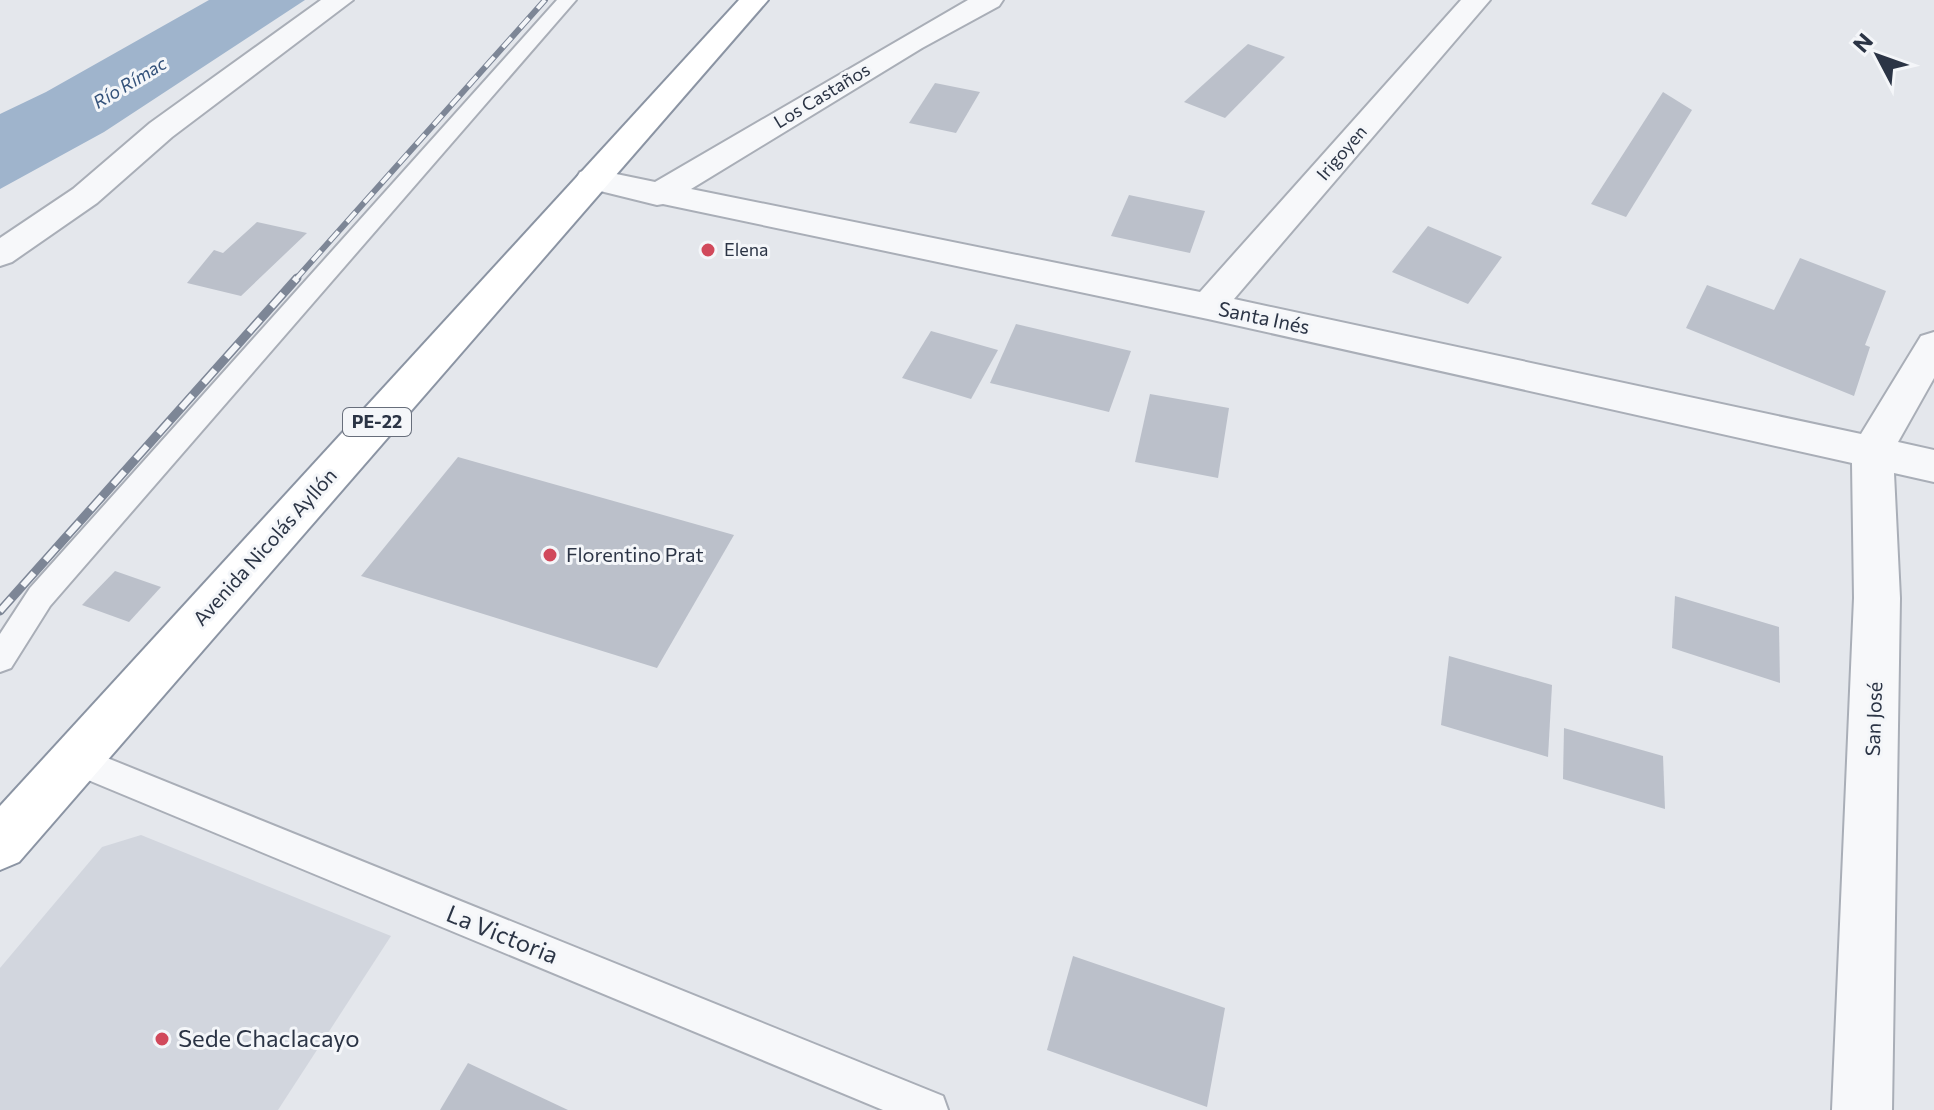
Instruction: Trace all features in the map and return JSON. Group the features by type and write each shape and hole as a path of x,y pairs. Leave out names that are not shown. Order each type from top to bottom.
{"highway":[{"name":"Avenida Nicolás Ayllón","path":"0,844 754,0"}],"street":[{"path":"0,254 85,196 161,130 339,0"},
{"name":"Los Castaños","path":"657,195 912,42 989,0"},
{"name":"Irigoyen","path":"1208,306 1476,0"},
{"name":"Santa Inés","path":"592,179 657,195 1208,306 1934,466"},
{"path":"1872,451 1934,345"},
{"name":"San José","path":"1862,1110 1877,598 1872,451"}],"lane":[{"path":"0,659 40,597 567,0"},
{"name":"La Victoria","path":"75,760 929,1110"}],"shaded area":[{"name":"Sede Chaclacayo","path":"141,835 391,936 278,1110 0,1110 0,968 102,847"}],"water":[{"name":"Río Rímac","path":"209,0 305,0 104,132 0,189 0,114 46,92"}],"building":[{"path":"1248,44 1285,57 1225,118 1184,102"},
{"path":"935,83 980,92 956,133 909,123"},
{"path":"1663,92 1692,110 1626,217 1591,204"},
{"path":"1129,195 1205,211 1190,253 1111,236"},
{"path":"257,222 307,233 241,296 187,283 214,250 223,253"},
{"path":"1428,226 1502,257 1468,304 1392,272"},
{"path":"1800,258 1886,291 1865,345 1870,347 1854,396 1686,328 1707,285 1774,310"},
{"path":"1016,324 1131,351 1109,412 990,383"},
{"path":"931,331 998,350 971,399 902,378"},
{"path":"1150,394 1229,408 1218,478 1135,462"},
{"name":"Florentino Prat","path":"458,457 734,535 657,668 361,576"},
{"path":"115,571 161,587 129,622 82,605"},
{"path":"1675,596 1779,627 1780,683 1672,648"},
{"path":"1449,656 1552,685 1548,757 1441,725"},
{"path":"1564,728 1663,756 1665,809 1563,779"},
{"path":"1073,956 1225,1008 1207,1107 1047,1050"},
{"path":"468,1063 568,1110 440,1110"}],"railway":[{"path":"295,280 545,0"},
{"path":"0,611 297,278"}],"place":[{"name":"Elena","path":"708,250"},
{"name":"Florentino Prat","path":"550,555"},
{"name":"Sede Chaclacayo","path":"162,1039"}]}
